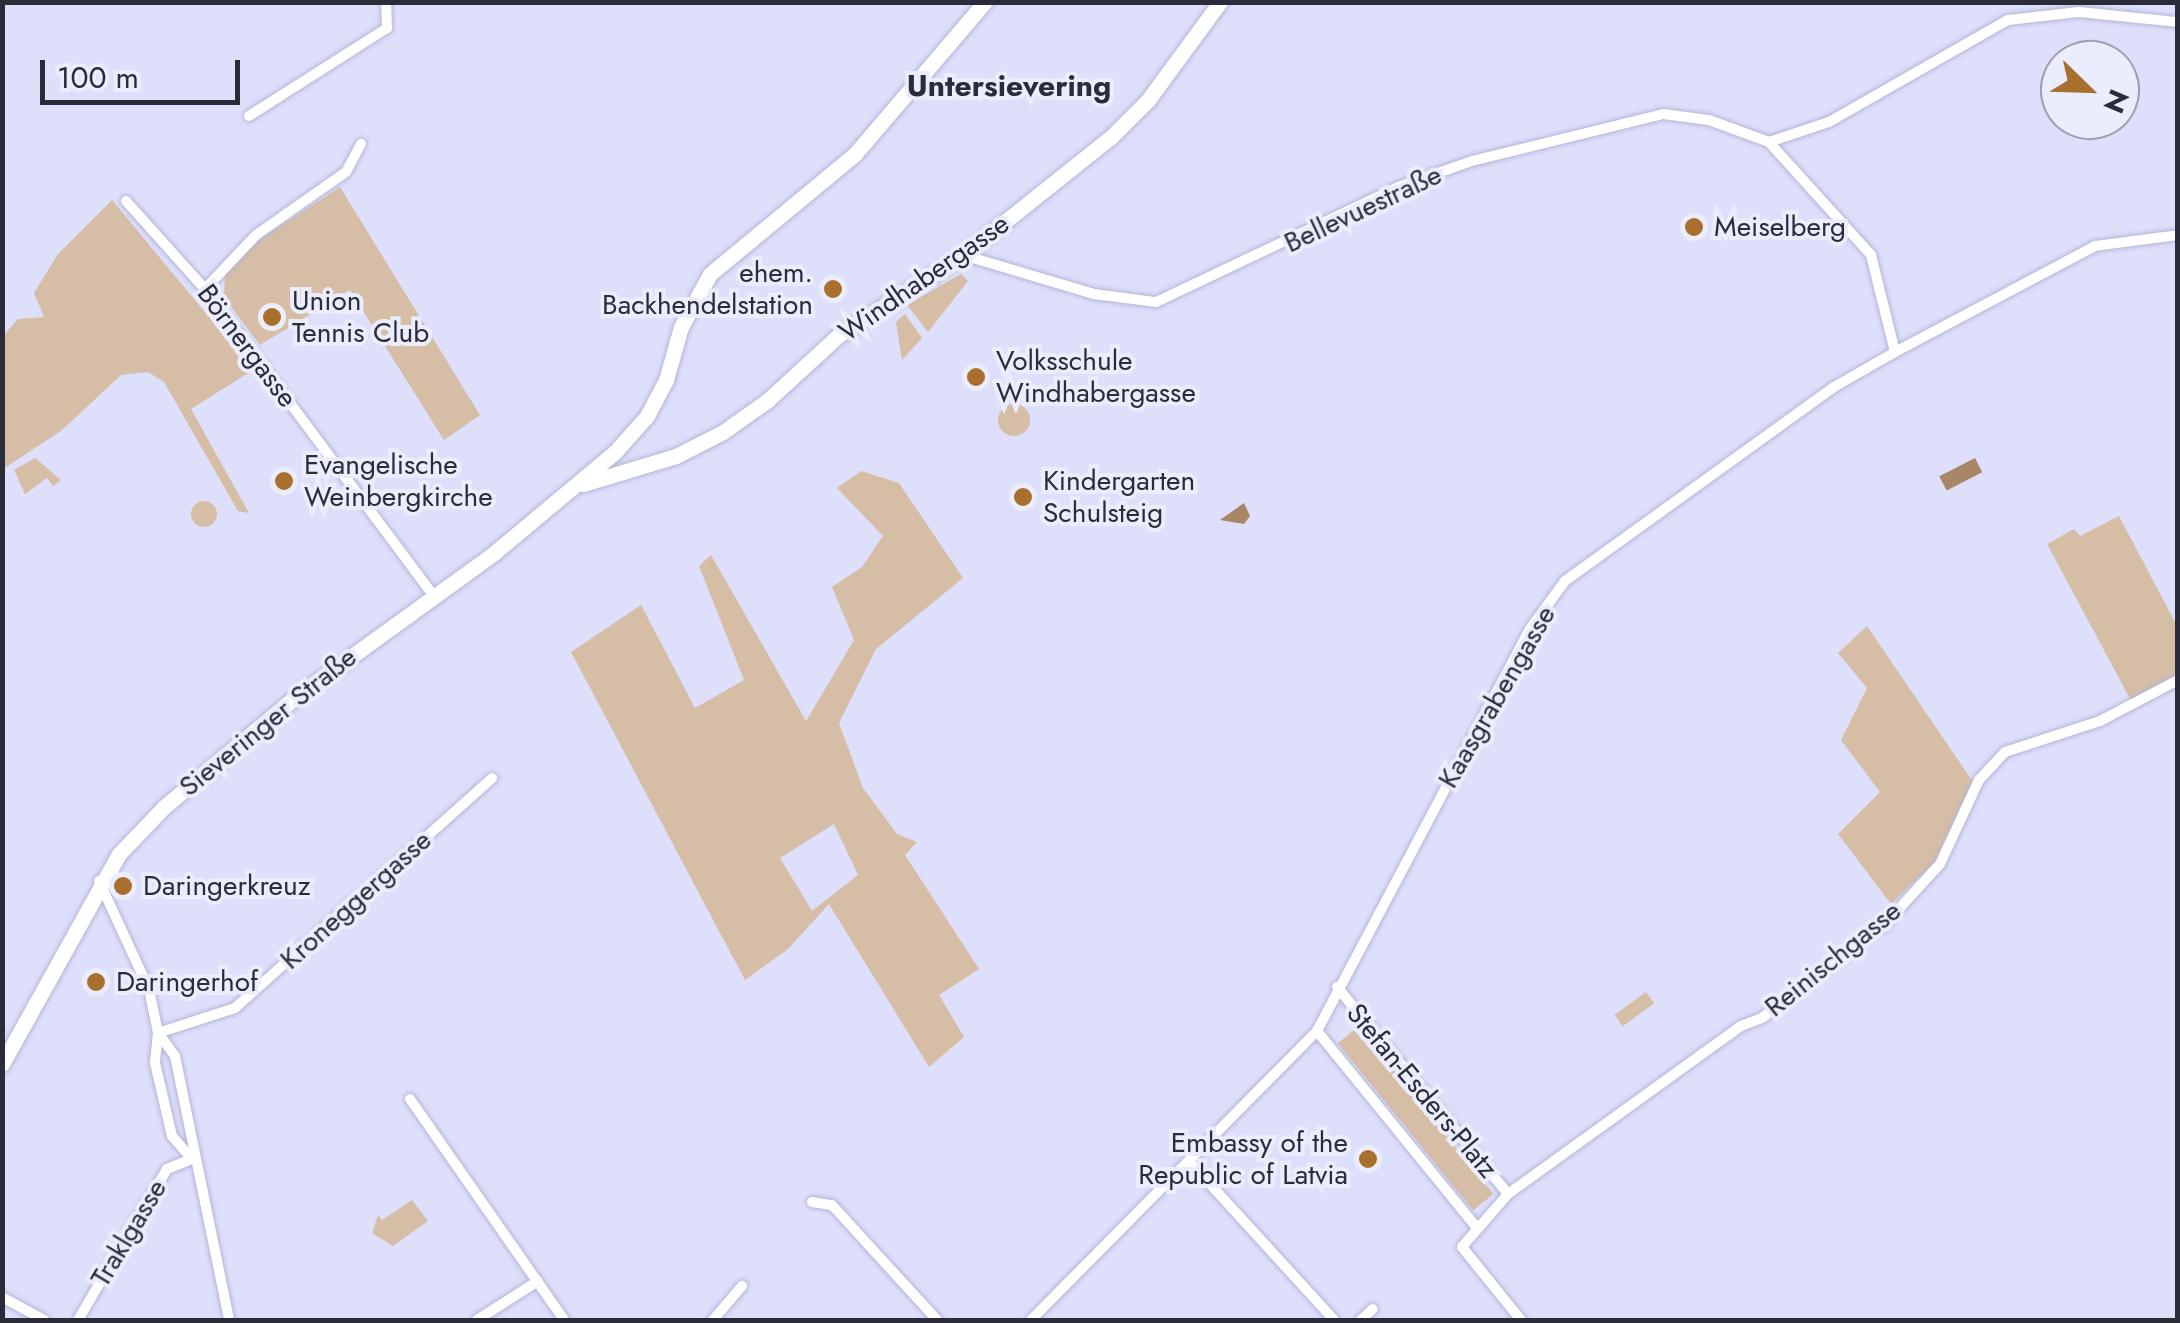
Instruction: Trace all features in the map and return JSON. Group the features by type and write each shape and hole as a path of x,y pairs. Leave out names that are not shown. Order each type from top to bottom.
{"main road":[{"name":"Sieveringer Straße","path":"2,1064 8,1043 99,880 164,806 432,594 579,485 615,452 647,416 666,380 681,327 710,274 854,154 985,2"},
{"name":"Windhabergasse","path":"579,485 676,456 723,432 768,400 839,335 963,256 1123,124 1220,2"},
{"path":"615,452 628,470"}],"street":[{"path":"250,116 391,22 386,2"},
{"path":"1895,352 1871,255 1769,142 1829,122 1982,30 2019,16 2113,13 2178,22"},
{"name":"Bellevuestraße","path":"963,256 1094,294 1156,302 1422,177 1632,119 1684,115 1769,142"},
{"path":"204,289 256,235 346,172 361,144"},
{"name":"Börnergasse","path":"126,201 204,289 432,594"},
{"name":"Kaasgrabengasse","path":"1031,1320 1317,1031 1530,629 1565,580 1834,387 1895,352 2095,246 2178,235"},
{"name":"Reinischgasse","path":"1508,1194 1741,1026 1762,1018 1884,924 1940,864 1979,780 2006,752 2100,721 2178,680"},
{"name":"Kroneggergasse","path":"158,1034 235,1008 492,778"},
{"path":"99,880 128,936 158,1034 175,1056 194,1135 192,1159 230,1320"},
{"name":"Stefan-Esders-Platz","path":"1317,1031 1477,1228 1504,1206 1508,1194 1337,988"},
{"path":"158,1034 155,1063 172,1136 192,1159"},
{"path":"410,1099 564,1320"},
{"name":"Traklgasse","path":"78,1320 167,1170 192,1159"},
{"path":"1189,1161 1334,1320"},
{"path":"812,1202 832,1205 937,1320"},
{"path":"1477,1228 1462,1248 1520,1320"},
{"path":"477,1320 538,1281"},
{"path":"713,1320 742,1286"},
{"path":"2,1296 44,1320"},
{"path":"1362,1320 1373,1309"}],"shaded area":[{"name":"Union Tennis Club","path":"340,187 480,415 444,440 350,290 260,345 224,297 225,274 256,242"},
{"path":"112,200 253,370 191,409 249,513 238,511 164,382 148,372 121,375 61,431 3,469 3,336 18,319 44,317 34,293 58,254"},
{"path":"961,274 968,281 928,332 907,305"},
{"path":"905,314 922,338 902,360 896,322"},
{"path":"1014,404 1025,409 1030,420 1025,431 1014,436 1003,431 998,420 1003,409"},
{"path":"35,458 61,480 53,486 47,478 25,494 14,470"},
{"path":"1975,458 1982,472 1947,490 1939,476"},
{"path":"861,471 899,483 963,578 876,649 839,723 863,788 897,834 917,842 905,855 979,969 939,995 964,1037 929,1067 829,904 788,949 745,980 571,652 641,605 695,708 744,680 699,566 711,555 806,721 854,640 832,587 862,567 883,536 837,488","holes":["834,824 858,875 812,911 780,858"]},
{"path":"204,501 213,505 217,514 213,523 204,527 195,523 191,514 195,505"},
{"path":"1244,503 1250,516 1244,524 1220,520"},
{"path":"2119,516 2177,626 2177,684 2135,708 2047,544 2074,529 2080,536"},
{"path":"1867,626 1973,782 1937,860 1891,904 1838,834 1880,792 1841,740 1867,688 1838,653"},
{"path":"1646,992 1654,1003 1623,1026 1614,1015"},
{"path":"1358,1027 1493,1194 1473,1210 1338,1043"},
{"path":"412,1200 428,1221 393,1246 372,1233 378,1215 382,1220"}],"place":[{"name":"Meiselberg","path":"1694,227"},
{"name":"ehem. Backhendelstation","path":"833,289"},
{"name":"Union Tennis Club","path":"272,317"},
{"name":"Volksschule Windhabergasse","path":"976,377"},
{"name":"Evangelische Weinbergkirche","path":"284,481"},
{"name":"Kindergarten Schulsteig","path":"1023,497"},
{"name":"Daringerkreuz","path":"123,886"},
{"name":"Daringerhof","path":"96,982"},
{"name":"Embassy of the Republic of Latvia","path":"1368,1159"}],"district":[{"name":"Untersievering","path":"1009,86"}]}
